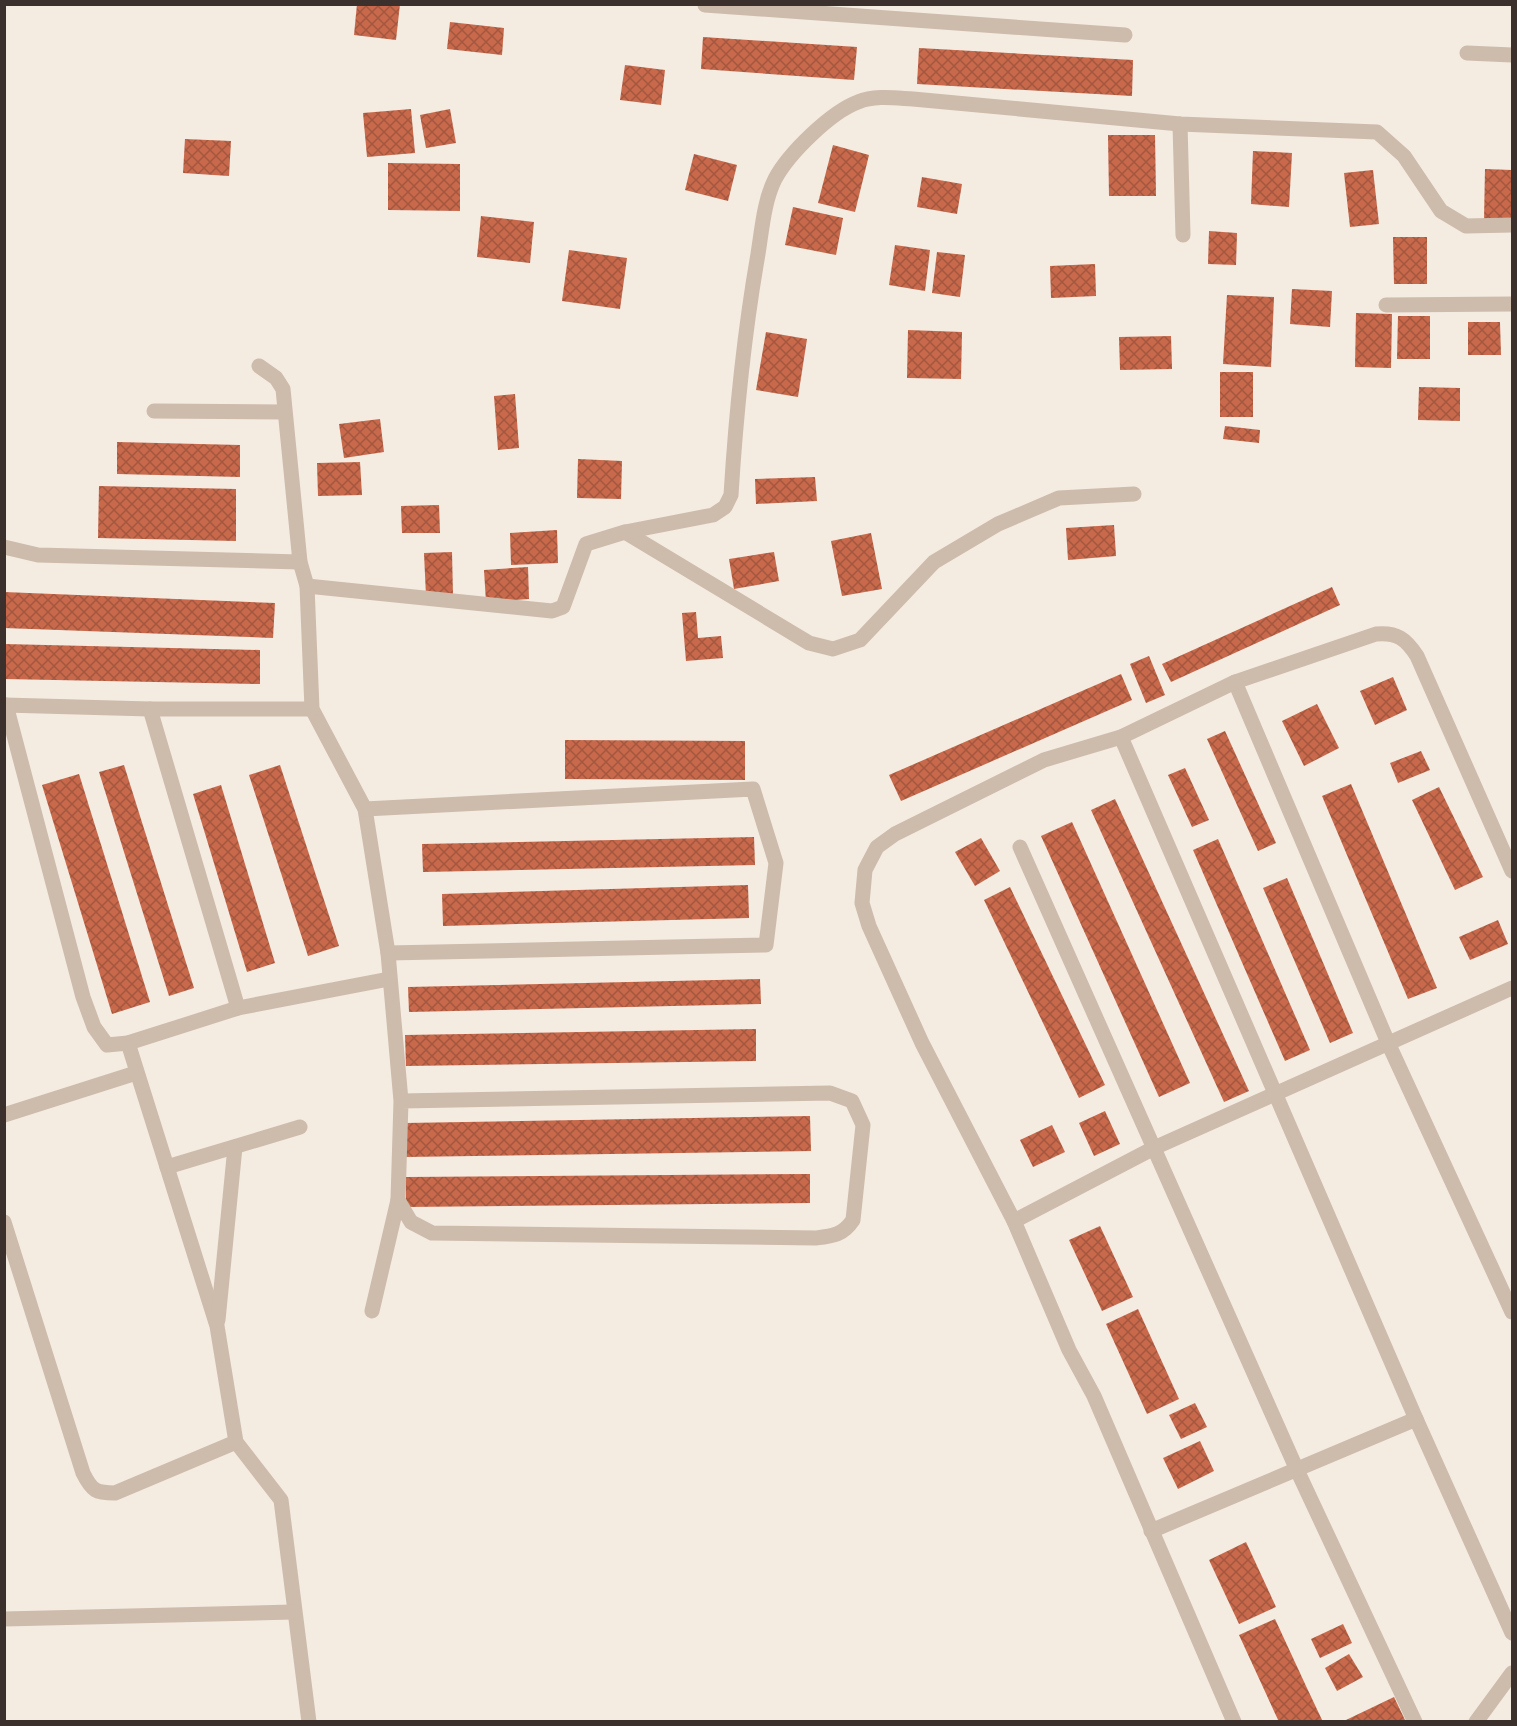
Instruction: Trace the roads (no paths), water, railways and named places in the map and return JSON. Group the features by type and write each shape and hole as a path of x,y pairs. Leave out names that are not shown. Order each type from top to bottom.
{"street":[{"path":"705,5 898,12 1125,35"},
{"path":"1467,53 1512,55"},
{"path":"307,586 552,611 563,607 585,544 625,532 713,515 725,507 731,495 748,314 766,204 775,179 790,158 830,120 858,102 882,97 1180,123 1377,132 1404,156 1441,211 1466,226 1512,225"},
{"path":"1180,123 1183,236"},
{"path":"1386,305 1512,304"},
{"path":"259,366 276,378 283,389 300,562 307,586 312,709 365,809 388,953 401,1101 398,1200 372,1311"},
{"path":"154,411 285,412"},
{"path":"625,532 809,643 833,649 860,640 934,562 998,524 1059,498 1134,494"},
{"path":"4,547 38,555 300,562"},
{"path":"1234,1722 1207,1653 1151,1531 1094,1396 1069,1350 1014,1221 922,1043 877,947 862,903 866,870 877,848 919,821 1044,760 1120,737 1235,681 1376,634 1401,636 1417,656 1512,871"},
{"path":"1235,681 1389,1045 1512,1312"},
{"path":"312,709 150,709 5,705 83,997 94,1027 107,1045 128,1043 238,1008 389,979"},
{"path":"150,709 238,1008"},
{"path":"1120,737 1416,1419 1512,1633"},
{"path":"365,809 753,789 776,863 766,945 388,953"},
{"path":"1020,847 1297,1470 1415,1722"},
{"path":"1014,1221 1154,1148 1275,1092 1389,1045 1512,988"},
{"path":"128,1043 217,1326 240,1447 281,1500 293,1612 309,1722"},
{"path":"4,1115 136,1073"},
{"path":"398,1200 411,1222 432,1233 836,1236 848,1228 853,1220 863,1125 852,1101 830,1094 401,1101"},
{"path":"167,1167 300,1127"},
{"path":"217,1326 235,1147"},
{"path":"4,1222 91,1489 98,1493 115,1493 240,1447"},
{"path":"1151,1531 1416,1419"},
{"path":"4,1619 293,1612"},
{"path":"1476,1722 1512,1673"}]}
